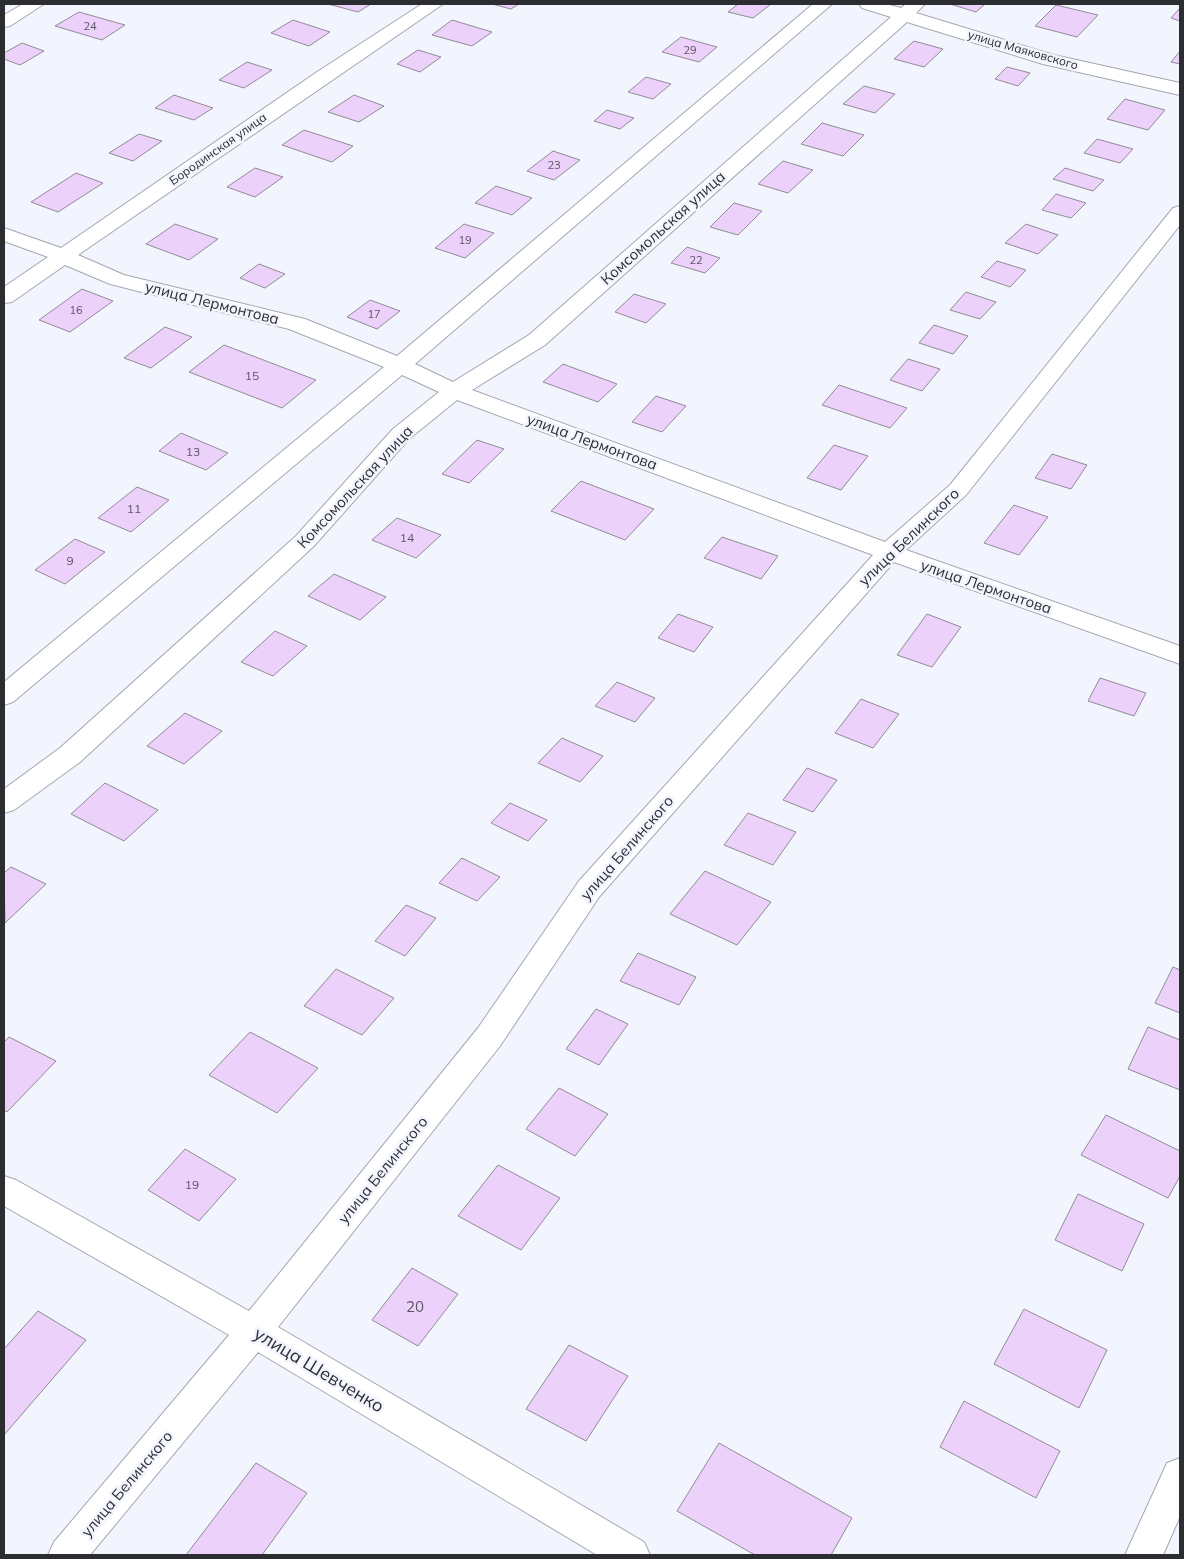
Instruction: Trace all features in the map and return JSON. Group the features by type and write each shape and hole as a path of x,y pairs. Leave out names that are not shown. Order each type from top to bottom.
{"street":[{"path":"4,22 35,4"},
{"name":"Бородинская улица","path":"4,297 324,76 434,4"},
{"path":"4,696 400,365 822,4"},
{"name":"улица Маяковского","path":"868,4 910,9 1050,60 1180,89"},
{"name":"Комсомольская улица","path":"4,803 70,755 305,541 401,434 454,391 537,340 910,9"},
{"name":"улица Белинского","path":"67,1555 254,1331 490,1037 589,889 889,552 958,490 1180,212"},
{"name":"улица Лермонтова","path":"4,234 64,256 117,280 296,324 400,365 454,391 889,552 1180,655"},
{"name":"улица Шевченко","path":"4,1190 254,1331 632,1555"},
{"path":"1144,1555 1180,1476"}],"building":[{"path":"328,4 371,4 358,12"},
{"path":"492,4 519,4 511,9"},
{"path":"738,4 771,4 753,18 728,12"},
{"path":"950,4 985,4 976,12"},
{"path":"1056,5 1098,15 1077,37 1035,26"},
{"path":"1180,8 1180,21 1171,18"},
{"path":"79,12 125,25 102,40 55,26"},
{"path":"293,20 330,32 309,46 271,33"},
{"path":"452,20 492,32 472,46 432,35"},
{"path":"681,37 717,47 699,62 662,52"},
{"path":"914,41 943,49 924,67 894,59"},
{"path":"22,43 44,51 20,65 4,59 4,53"},
{"path":"418,50 441,57 420,72 397,64"},
{"path":"1180,51 1180,64 1171,62"},
{"path":"247,62 272,70 244,88 219,80"},
{"path":"1007,67 1030,73 1018,86 995,79"},
{"path":"646,77 671,84 653,99 628,92"},
{"path":"864,86 895,94 875,113 843,104"},
{"path":"174,95 213,108 194,120 155,108"},
{"path":"354,95 384,106 359,122 328,112"},
{"path":"1125,99 1165,110 1148,130 1107,119"},
{"path":"607,110 634,118 620,129 594,121"},
{"path":"822,123 864,135 843,156 801,144"},
{"path":"304,130 353,146 332,162 282,145"},
{"path":"139,134 162,141 133,161 109,153"},
{"path":"1097,139 1133,149 1120,163 1084,153"},
{"path":"553,151 580,160 554,180 527,171"},
{"path":"783,161 813,170 788,193 758,184"},
{"path":"255,168 283,177 255,197 227,187"},
{"path":"1065,168 1104,180 1093,191 1053,179"},
{"path":"76,173 103,183 58,212 31,202"},
{"path":"496,186 532,198 512,215 475,203"},
{"path":"1056,194 1086,203 1071,218 1042,210"},
{"path":"734,203 762,211 738,235 710,227"},
{"path":"175,224 218,239 189,260 146,244"},
{"path":"464,224 494,233 465,258 435,248"},
{"path":"1026,224 1058,235 1038,254 1005,243"},
{"path":"687,247 720,258 705,273 671,263"},
{"path":"997,261 1026,270 1010,287 981,277"},
{"path":"259,264 285,274 265,288 240,278"},
{"path":"82,289 113,301 70,332 39,320"},
{"path":"966,292 996,302 980,319 950,310"},
{"path":"634,294 666,304 646,323 615,312"},
{"path":"370,300 400,311 377,329 347,317"},
{"path":"934,325 968,336 953,354 919,343"},
{"path":"165,327 192,337 151,368 124,358"},
{"path":"224,345 316,380 282,408 189,372"},
{"path":"908,359 940,369 922,391 890,380"},
{"path":"563,364 617,384 598,402 543,382"},
{"path":"839,385 907,408 890,428 822,405"},
{"path":"656,396 686,406 662,432 632,422"},
{"path":"181,433 228,453 206,470 159,451"},
{"path":"477,440 504,449 469,483 442,474"},
{"path":"834,445 868,456 841,490 807,478"},
{"path":"1052,454 1087,465 1071,489 1035,478"},
{"path":"581,481 654,509 625,540 551,511"},
{"path":"137,487 169,500 131,532 98,518"},
{"path":"1014,505 1048,517 1019,555 984,543"},
{"path":"397,518 441,535 416,558 372,540"},
{"path":"722,537 778,556 761,579 704,558"},
{"path":"75,539 105,552 65,584 35,570"},
{"path":"334,574 386,597 360,620 308,596"},
{"path":"678,614 713,627 694,652 658,638"},
{"path":"927,614 961,627 932,667 897,655"},
{"path":"275,631 307,646 273,676 241,662"},
{"path":"1100,678 1146,693 1134,716 1088,701"},
{"path":"617,682 655,698 635,722 595,706"},
{"path":"861,699 899,714 873,748 835,733"},
{"path":"185,713 222,731 184,764 147,746"},
{"path":"562,738 603,756 580,782 538,763"},
{"path":"807,768 837,780 813,812 783,800"},
{"path":"105,783 158,810 124,841 71,814"},
{"path":"510,803 547,820 528,841 491,823"},
{"path":"748,813 796,832 773,865 724,845"},
{"path":"462,858 500,877 477,901 439,883"},
{"path":"11,867 46,884 5,923 4,873"},
{"path":"705,871 771,902 737,945 670,914"},
{"path":"406,905 436,918 405,956 375,941"},
{"path":"638,953 696,977 679,1005 620,981"},
{"path":"1173,967 1180,970 1180,1013 1155,1003"},
{"path":"336,969 394,998 362,1035 304,1006"},
{"path":"596,1009 628,1024 599,1065 566,1049"},
{"path":"1148,1027 1180,1040 1180,1090 1128,1069"},
{"path":"250,1032 318,1068 277,1113 209,1075"},
{"path":"9,1037 56,1061 7,1112 4,1110 4,1042"},
{"path":"559,1088 608,1114 575,1156 526,1129"},
{"path":"1106,1115 1180,1151 1180,1176 1168,1198 1081,1155"},
{"path":"185,1149 236,1179 199,1221 148,1190"},
{"path":"498,1165 560,1198 521,1250 458,1216"},
{"path":"1078,1194 1144,1224 1122,1271 1055,1240"},
{"path":"412,1268 458,1294 418,1346 372,1320"},
{"path":"1024,1309 1107,1350 1079,1408 994,1364"},
{"path":"38,1311 86,1340 4,1435 4,1349"},
{"path":"569,1345 628,1376 586,1441 526,1409"},
{"path":"964,1401 1060,1451 1036,1498 940,1447"},
{"path":"719,1443 852,1518 831,1555 755,1555 677,1511"},
{"path":"256,1463 307,1493 262,1555 186,1555"}]}
